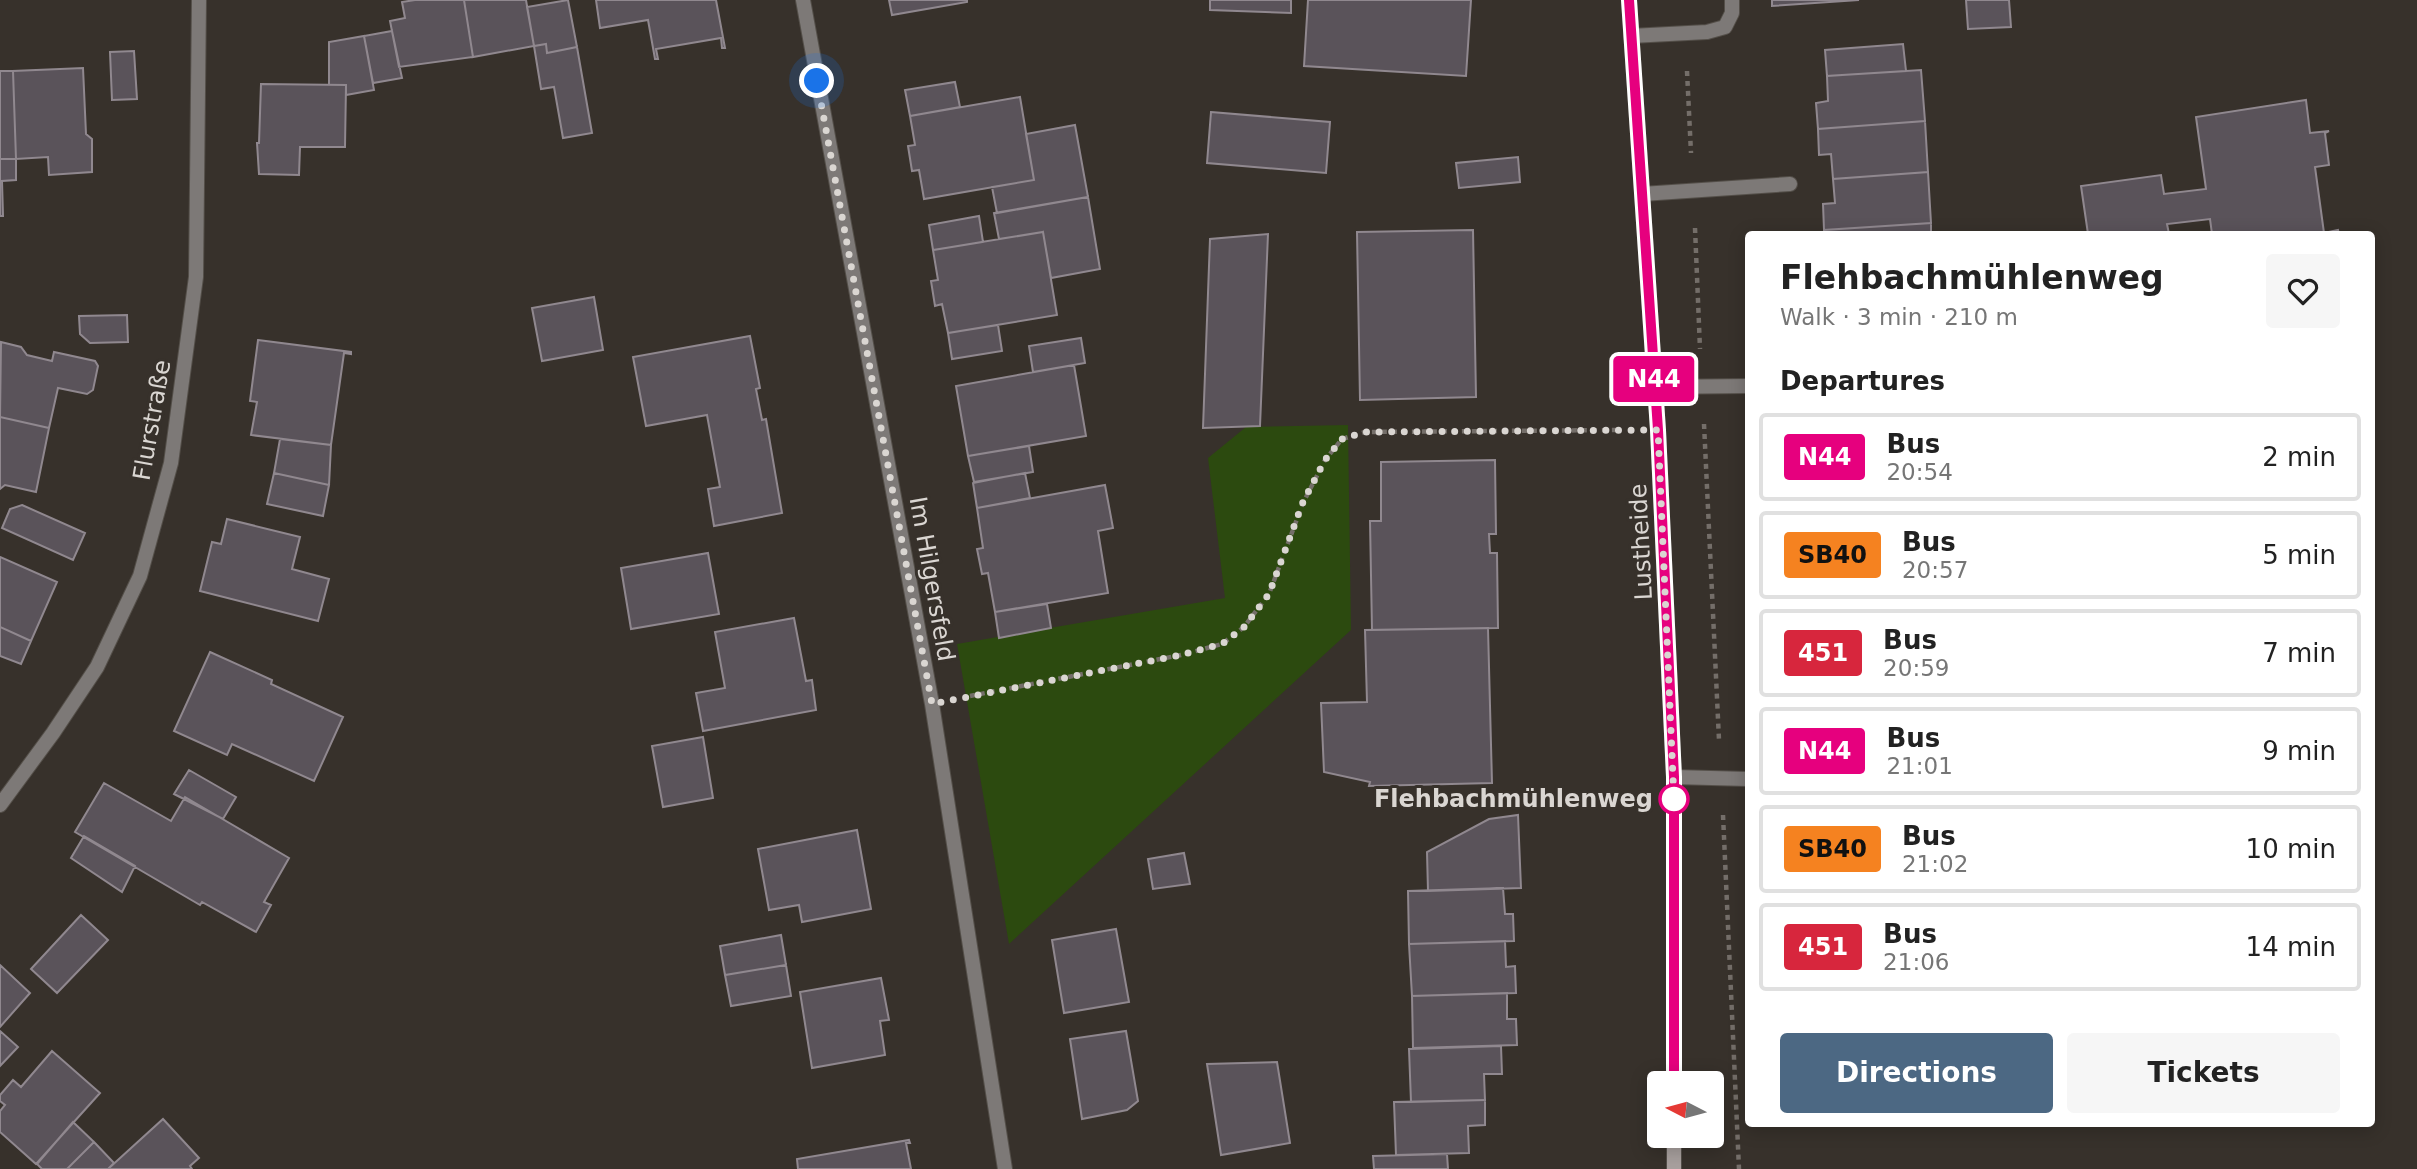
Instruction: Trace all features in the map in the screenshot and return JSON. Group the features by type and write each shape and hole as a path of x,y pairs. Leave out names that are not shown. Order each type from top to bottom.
{"main road":[{"name":"Lustheide","path":"1629,0 1658,430 1674,777 1674,1071"},
{"path":"1674,1148 1674,1169"}],"street":[{"name":"Flurstraße","path":"0,805 97,667 140,576 171,463 196,277 199,0"},
{"name":"Im Hilgersfeld","path":"803,0 932,704 1004,1169"},
{"path":"1631,36 1707,32 1725,27 1732,13 1732,0"},
{"path":"1642,194 1790,184"},
{"path":"1655,387 1745,386"},
{"path":"1674,777 1745,779"}],"path":[{"path":"1685,33 1740,1169"},
{"path":"932,704 1181,655 1222,644 1244,627 1269,594 1303,502 1325,460 1342,439 1365,432 1658,430"}],"green space":[{"path":"1348,425 1351,630 1009,944 957,644 1225,598 1208,458 1246,427"}],"building":[{"path":"464,0 473,57 399,67 390,21 405,18 402,2"},
{"path":"464,0 526,0 534,46 473,57"},
{"path":"568,0 577,47 547,53 546,44 534,46 527,7"},
{"path":"596,0 716,0 725,48 722,48 721,38 656,49 658,59 655,59 648,20 600,28"},
{"path":"889,0 967,0 967,2 892,15"},
{"path":"1210,0 1291,0 1291,13 1210,10"},
{"path":"1308,0 1471,0 1466,76 1304,66"},
{"path":"1772,0 1859,0 1772,6"},
{"path":"1966,0 2009,0 2011,27 1968,29"},
{"path":"392,31 402,78 373,83 364,36"},
{"path":"364,36 374,90 346,95 346,85 329,85 329,42"},
{"path":"546,44 547,53 577,47 592,133 563,138 554,87 541,89 534,46"},
{"path":"1903,44 1906,71 1827,76 1825,50"},
{"path":"134,51 137,99 112,100 110,52"},
{"path":"83,68 86,134 92,139 92,172 49,175 48,157 16,159 13,71"},
{"path":"1921,70 1925,121 1818,129 1816,103 1828,101 1827,76"},
{"path":"0,71 13,71 16,159 0,159"},
{"path":"955,82 960,107 910,116 905,90"},
{"path":"261,84 346,85 345,147 300,147 299,175 259,174 257,143"},
{"path":"1020,97 1034,180 924,199 919,170 912,171 908,146 915,145 910,116"},
{"path":"2306,100 2310,133 2329,131 2325,133 2329,165 2315,167 2324,231 2212,231 2210,219 2167,224 2168,231 2088,231 2081,186 2161,175 2164,194 2206,189 2196,117"},
{"path":"1211,112 1330,122 1326,173 1207,163"},
{"path":"1925,121 1928,172 1833,179 1831,154 1819,155 1818,129"},
{"path":"1075,125 1088,197 997,213 992,187 1034,180 1026,134"},
{"path":"1518,157 1520,182 1459,188 1456,163"},
{"path":"0,159 16,159 16,180 2,181 3,216 0,216"},
{"path":"1928,172 1931,223 1824,230 1823,204 1835,203 1833,179"},
{"path":"1088,197 1100,269 1051,278 1043,232 999,239 994,213"},
{"path":"979,216 983,242 933,250 929,225"},
{"path":"1931,223 1931,231 1824,230"},
{"path":"1473,230 1476,397 1360,400 1357,232"},
{"path":"1043,232 1057,315 948,333 942,304 935,306 931,281 938,280 933,250"},
{"path":"1268,234 1260,426 1203,428 1210,239"},
{"path":"594,297 603,350 542,361 532,308"},
{"path":"127,315 128,342 90,343 80,334 79,316"},
{"path":"998,325 1002,351 952,359 948,333"},
{"path":"750,336 760,388 756,389 762,420 766,419 782,513 714,526 708,489 720,487 707,415 646,426 633,357"},
{"path":"1081,338 1085,363 1033,372 1029,346"},
{"path":"258,340 351,352 344,353 331,445 251,435 257,402 250,401"},
{"path":"1,342 21,347 27,355 52,361 54,352 95,361 98,366 93,390 87,394 58,388 49,428 0,417"},
{"path":"1074,365 1086,436 968,456 956,386"},
{"path":"0,417 49,428 36,492 5,485 0,489"},
{"path":"280,439 331,445 329,485 274,473"},
{"path":"1029,446 1033,472 974,482 968,456"},
{"path":"1495,460 1496,534 1489,534 1490,553 1497,553 1498,628 1372,630 1370,521 1381,521 1381,462"},
{"path":"274,473 329,485 323,516 267,504"},
{"path":"1025,473 1030,498 977,508 973,483"},
{"path":"1105,485 1113,528 1098,531 1108,593 995,612 988,573 982,574 977,549 983,548 977,508"},
{"path":"22,505 85,533 73,560 2,528 10,509"},
{"path":"227,519 300,537 292,569 329,579 318,621 200,591 212,542 221,544"},
{"path":"708,553 719,614 631,629 621,568"},
{"path":"0,557 57,582 31,641 0,627"},
{"path":"1047,604 1051,628 999,638 995,612"},
{"path":"794,618 806,681 812,680 816,710 703,731 696,693 725,688 715,632"},
{"path":"0,627 31,641 21,664 0,656"},
{"path":"1488,628 1492,783 1369,786 1370,782 1324,772 1321,703 1367,702 1365,630"},
{"path":"210,652 343,717 314,781 232,744 227,755 174,731"},
{"path":"703,737 713,798 663,807 652,746"},
{"path":"189,770 236,797 223,819 174,794"},
{"path":"104,783 171,821 185,797 289,858 264,902 271,905 256,932 202,902 200,905 75,832"},
{"path":"1518,815 1521,888 1428,891 1427,852 1489,819"},
{"path":"857,830 871,909 802,922 799,905 769,910 758,849"},
{"path":"84,836 135,866 122,892 71,858"},
{"path":"1184,853 1190,884 1153,889 1148,859"},
{"path":"1503,888 1505,914 1513,914 1514,941 1409,944 1408,891"},
{"path":"81,915 108,940 57,993 31,969"},
{"path":"1116,929 1129,1002 1064,1013 1052,940"},
{"path":"781,935 786,965 725,975 720,946"},
{"path":"1505,941 1506,967 1515,966 1516,993 1412,996 1409,944"},
{"path":"0,965 30,993 0,1027"},
{"path":"786,965 791,996 731,1006 725,975"},
{"path":"881,978 889,1020 880,1021 885,1055 812,1068 800,992"},
{"path":"1507,993 1507,1019 1516,1019 1517,1045 1413,1048 1412,996"},
{"path":"0,1031 18,1047 0,1066"},
{"path":"1126,1031 1138,1101 1127,1110 1082,1119 1070,1039"},
{"path":"1501,1046 1502,1074 1484,1074 1485,1100 1411,1102 1409,1049"},
{"path":"52,1051 100,1093 36,1164 0,1132 0,1111 5,1105 0,1101 0,1095 13,1080 21,1087"},
{"path":"1277,1062 1290,1143 1221,1155 1207,1064"},
{"path":"1485,1100 1485,1125 1468,1126 1469,1153 1396,1155 1394,1102"},
{"path":"163,1119 199,1158 190,1166 192,1169 108,1169"},
{"path":"73,1122 94,1142 67,1169 42,1169 37,1164"},
{"path":"909,1140 910,1143 906,1143 911,1169 798,1169 797,1159"},
{"path":"94,1142 114,1163 108,1169 67,1169"},
{"path":"1447,1154 1448,1169 1374,1169 1373,1156"}],"bus line":[{"name":"N44","path":"1629,0 1658,430 1674,777 1674,1071"}],"place":[{"name":"Flehbachmühlenweg","path":"1674,799"}],"route":[{"path":"817,81 932,704 1181,655 1222,644 1244,627 1269,594 1303,502 1325,460 1342,439 1365,432 1658,430 1674,799"}]}
